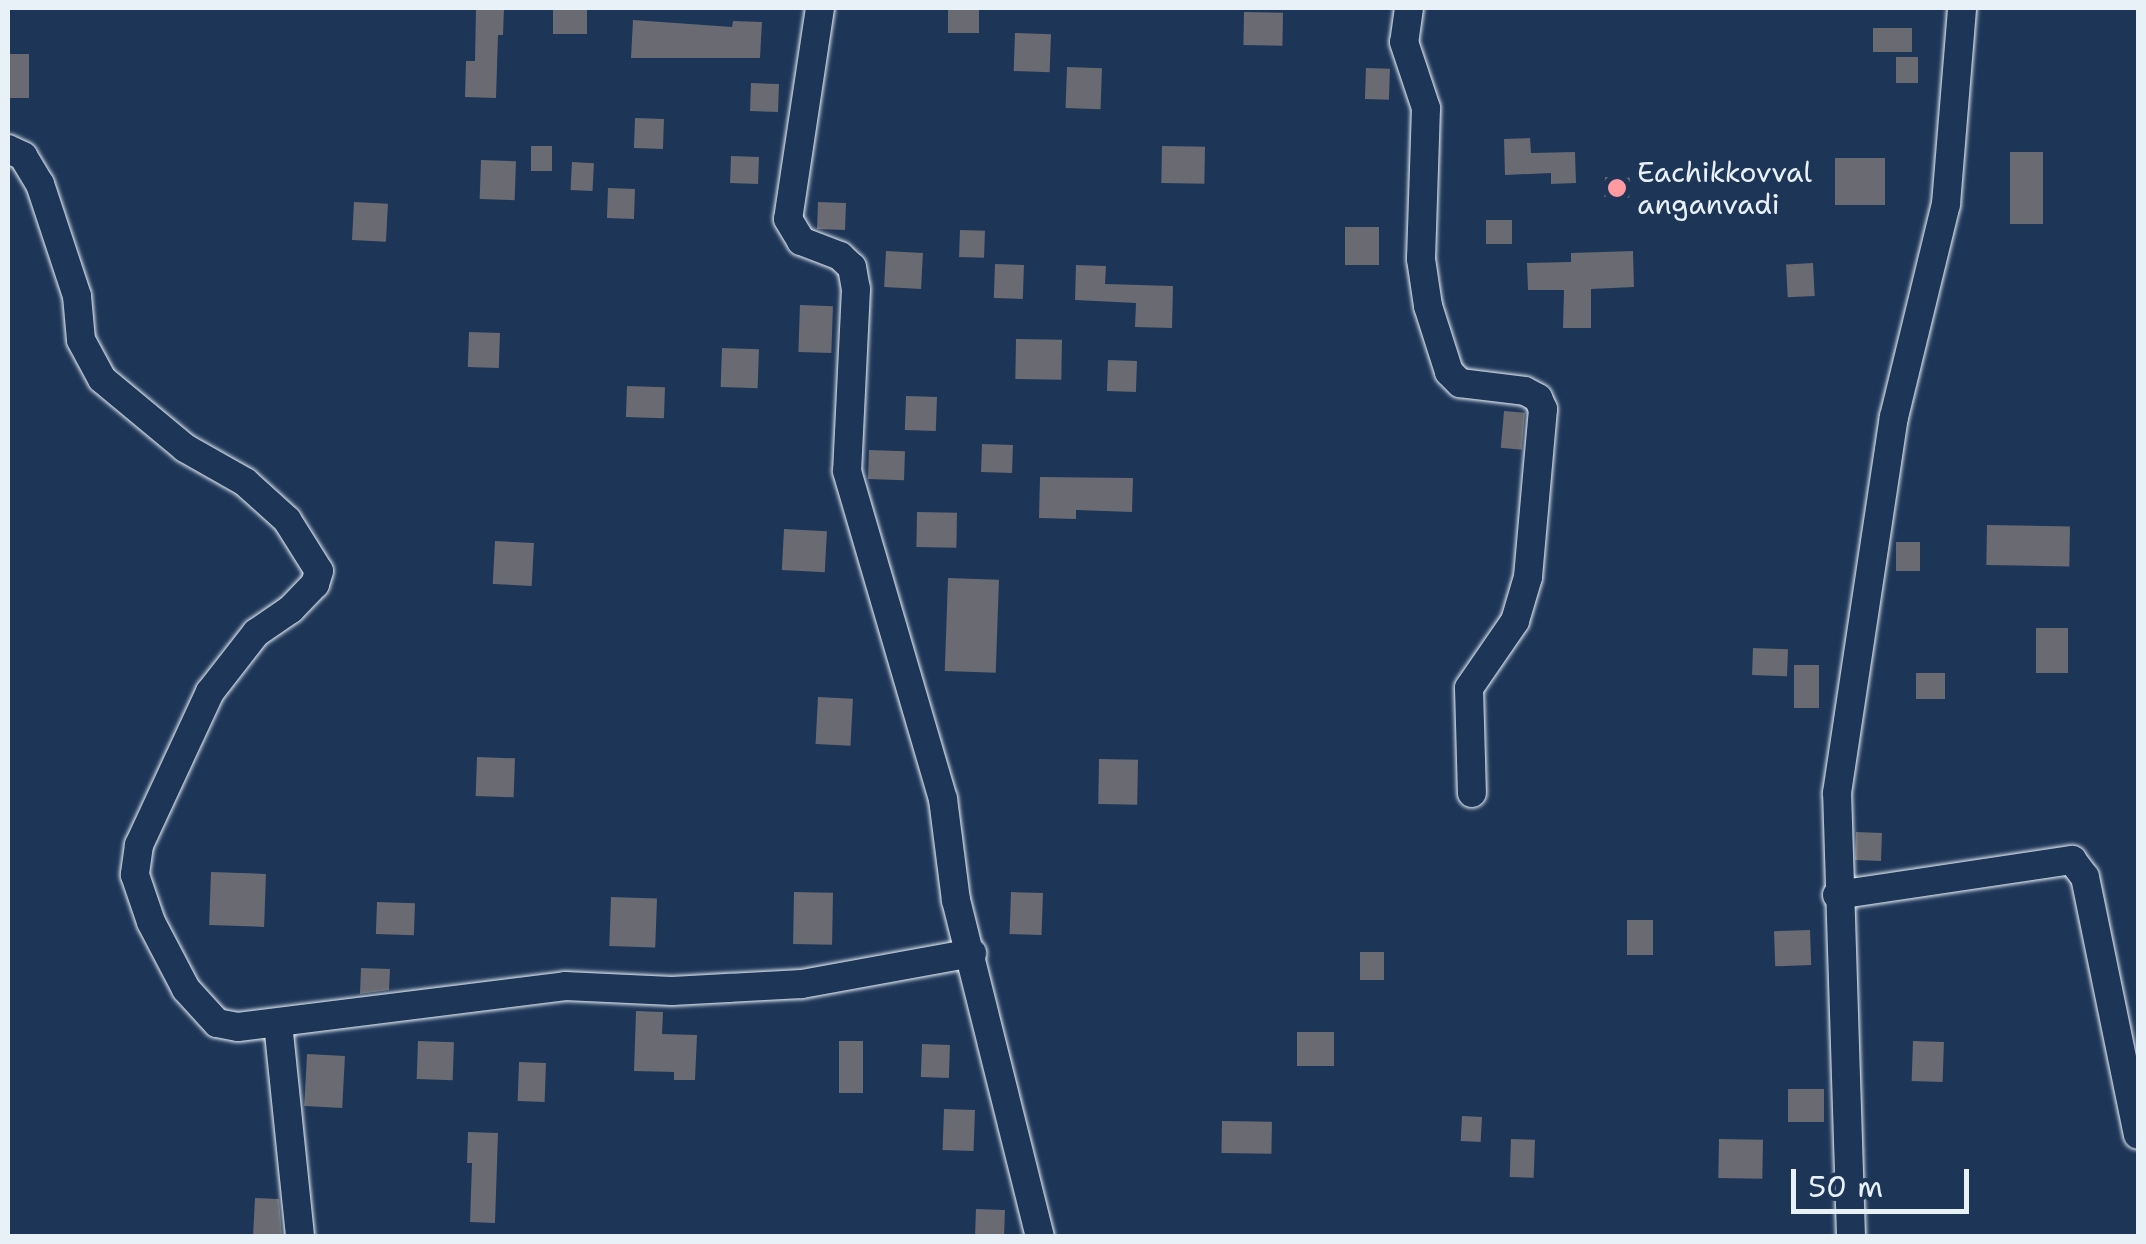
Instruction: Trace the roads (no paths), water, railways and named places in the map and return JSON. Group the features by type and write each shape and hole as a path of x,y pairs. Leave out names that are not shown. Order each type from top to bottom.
{"street":[{"path":"820,8 788,219 801,241 840,256 852,267 856,288 847,471 943,798 956,900 1040,1236"},
{"path":"1408,8 1404,42 1426,108 1421,258 1428,306 1449,372 1460,383 1525,392 1538,398 1543,409 1528,577 1515,621 1469,688 1472,793"},
{"path":"1851,1236 1837,895 1837,793 1894,417 1946,204 1962,8"},
{"path":"8,148 23,156 40,184 78,296 81,340 102,379 185,448 245,482 288,520 319,571 316,584 292,610 256,633 210,692 139,845 135,875 151,922 186,989 217,1023 238,1027 278,1023 565,986 672,992 802,984 972,953"},
{"path":"1837,895 2072,860 2085,877 2138,1135"},
{"path":"278,1023 301,1209 300,1236"}],"place":[{"name":"Eachikkovval anganvadi","path":"1617,188"}]}
